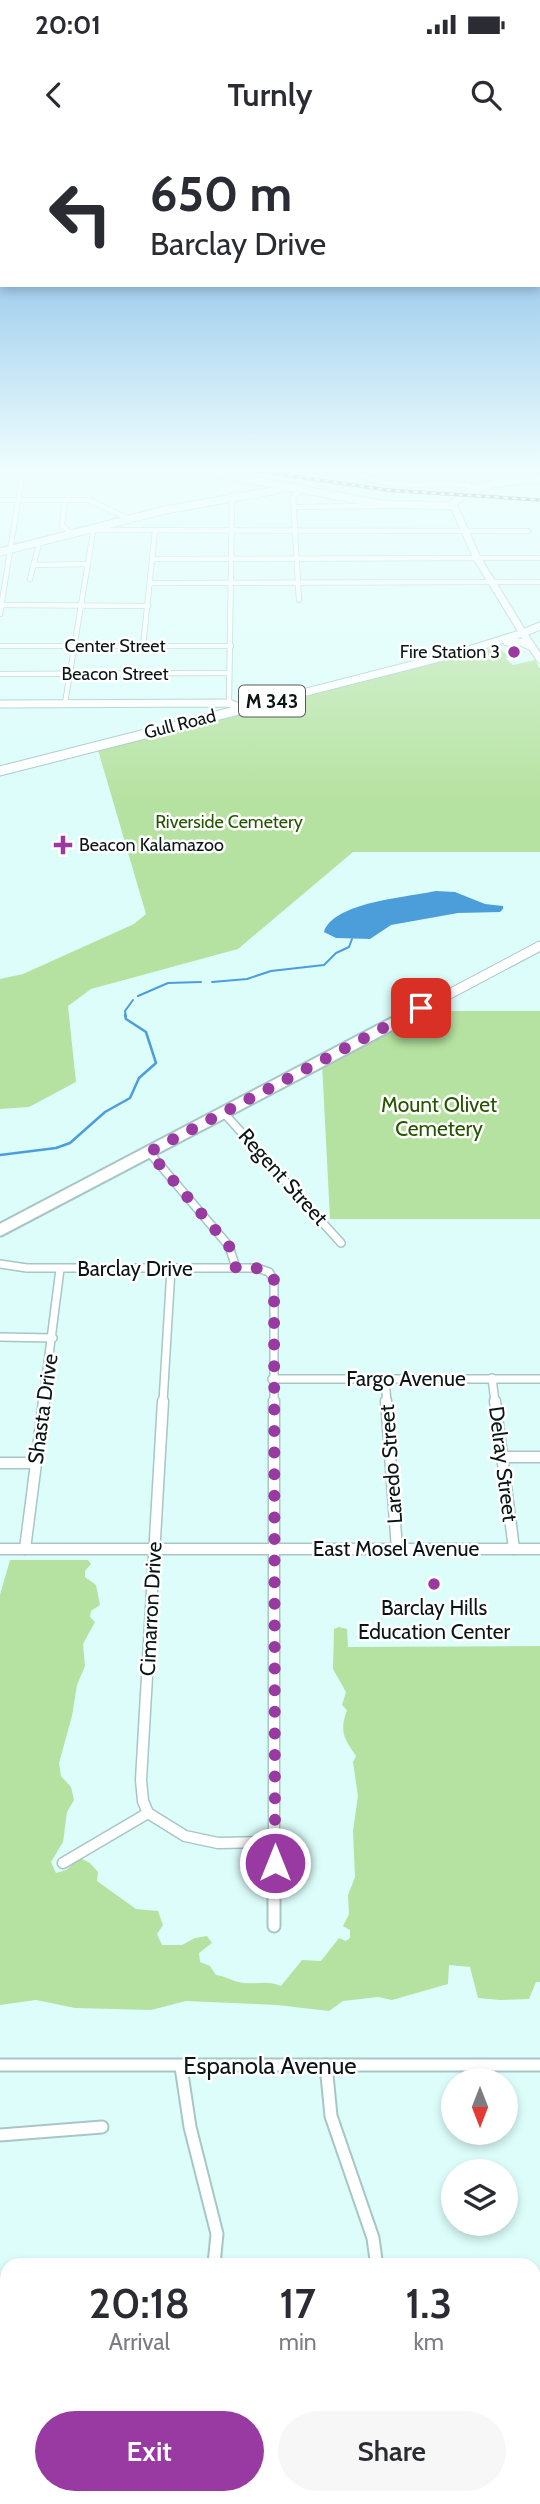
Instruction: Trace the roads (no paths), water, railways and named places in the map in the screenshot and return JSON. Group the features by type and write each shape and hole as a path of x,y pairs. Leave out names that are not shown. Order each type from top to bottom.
{"street":[{"path":"0,614 5,579"},
{"path":"65,704 86,579"},
{"path":"144,646 150,579"},
{"path":"229,579 229,703"},
{"path":"489,579 540,659"},
{"path":"296,582 299,600"},
{"path":"150,583 540,582"},
{"path":"2,605 148,606"},
{"name":"Gull Road","path":"0,771 489,645 540,626"},
{"path":"489,645 515,642 532,647"},
{"name":"Center Street","path":"0,646 230,646"},
{"name":"Beacon Street","path":"0,674 229,673"},
{"path":"0,704 229,703 241,708"},
{"path":"0,1230 540,946"},
{"name":"Regent Street","path":"223,1112 341,1242"},
{"path":"149,1152 229,1246 236,1268"},
{"name":"Barclay Drive","path":"0,1264 60,1269 262,1269 269,1272 274,1280 272,1379"},
{"name":"Shasta Drive","path":"25,1549 60,1269"},
{"name":"Cimarron Drive","path":"148,1813 143,1801 141,1780 171,1269"},
{"path":"0,1337 52,1338"},
{"name":"Delray Street","path":"492,1378 514,1549"},
{"path":"272,1379 274,1926"},
{"name":"Fargo Avenue","path":"272,1379 540,1379"},
{"name":"Laredo Street","path":"385,1380 397,1549"},
{"path":"501,1457 540,1457"},
{"path":"0,1463 35,1463"},
{"name":"East Mosel Avenue","path":"0,1549 540,1549"},
{"path":"63,1863 148,1813 169,1829 201,1840 275,1842"},
{"name":"Espanola Avenue","path":"0,2065 181,2067 540,2064"},
{"path":"326,2065 327,2101 373,2238 376,2258"},
{"path":"181,2067 190,2127 217,2234 215,2258"},
{"path":"0,2135 102,2127"}],"water":[{"path":"436,891 455,892 485,904 503,906 503,909 500,912 458,913 391,925 370,939 336,938 324,932 330,922 356,907"}],"waterway":[{"path":"212,982 247,979 271,971 324,965 336,953 349,947 352,939"},
{"path":"138,996 168,983 201,982"},
{"path":"126,1017 125,1011 133,1000"},
{"path":"0,1155 56,1148 70,1143 105,1112 130,1098 139,1078 156,1063 146,1032 126,1019 125,1015"}],"place":[{"name":"Fire Station 3","path":"514,652"},
{"name":"Beacon Kalamazoo","path":"63,845"},
{"name":"Barclay Hills Education Center","path":"434,1584"}],"park label":[{"name":"Riverside Cemetery","path":"229,822"},
{"name":"Mount Olivet Cemetery","path":"439,1117"}]}
